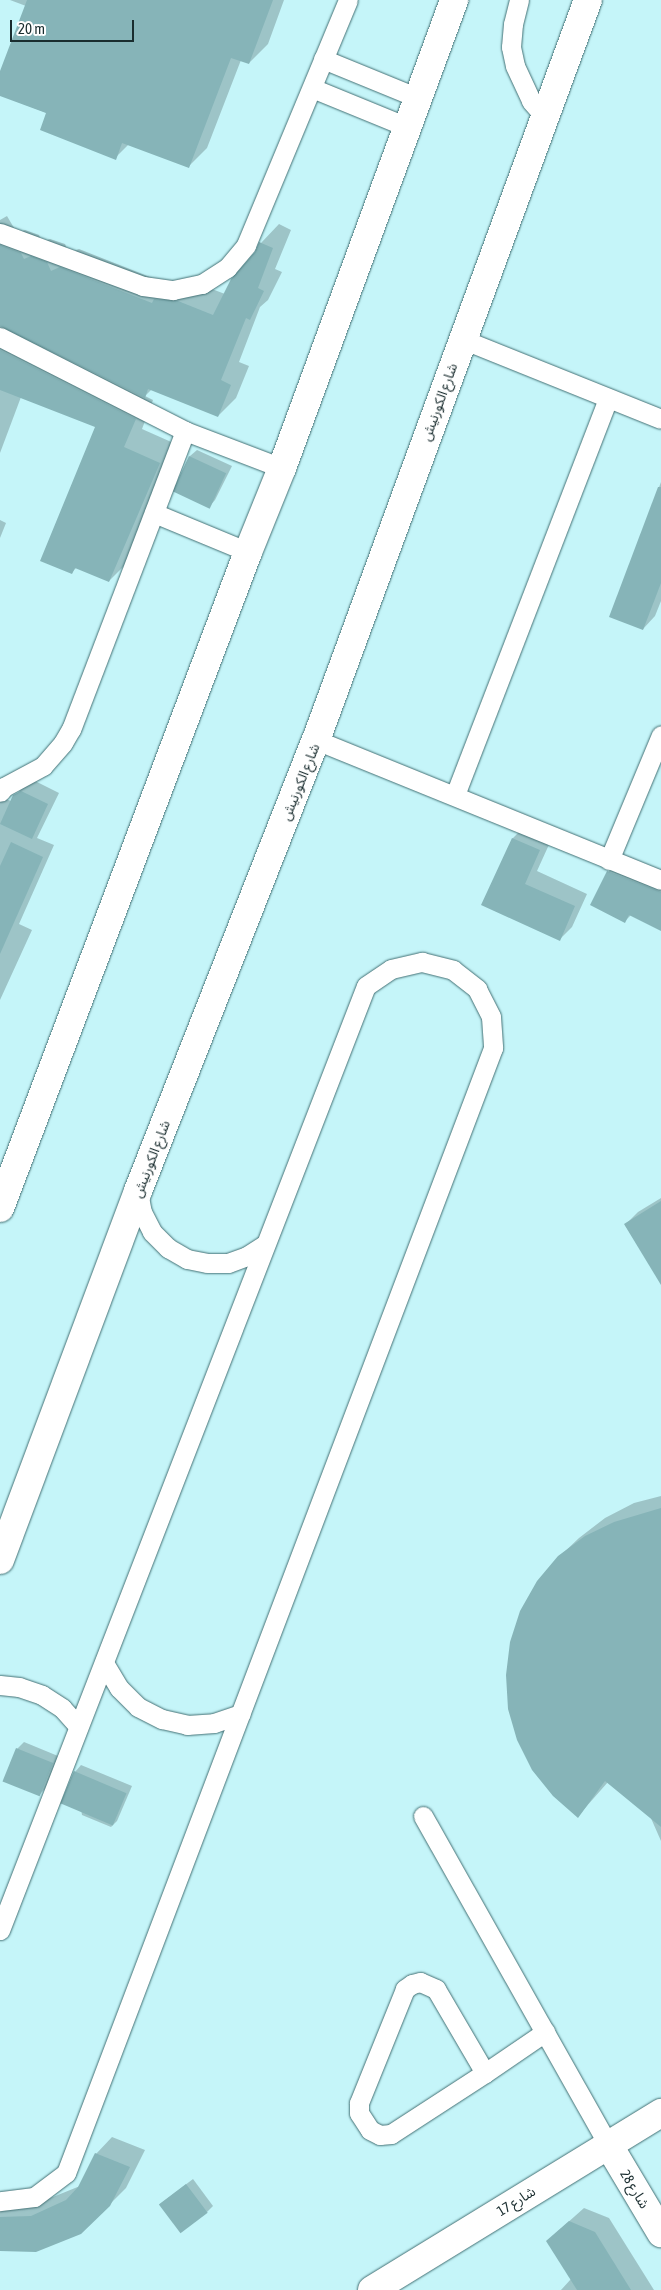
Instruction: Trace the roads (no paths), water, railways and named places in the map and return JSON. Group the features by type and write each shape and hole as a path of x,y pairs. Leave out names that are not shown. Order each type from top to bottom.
{"street":[{"path":"0,1208 248,552 282,468 454,0"},
{"name":"شارع الكورنيش","path":"0,1560 138,1191 316,740 588,0"},
{"name":"شارع 17","path":"372,2290 661,2113"},
{"name":"شارع 28","path":"608,2144 661,2233"}],"lane":[{"path":"0,233 143,286 173,290 202,284 228,268 246,245 348,0"},
{"path":"519,0 513,24 511,46 515,66 531,101 544,116"},
{"path":"323,60 418,98"},
{"path":"312,88 407,126"},
{"path":"0,337 185,431 282,468"},
{"path":"462,340 661,419"},
{"path":"455,795 608,398"},
{"path":"0,792 43,766 63,743 71,729 185,431"},
{"path":"154,514 248,552"},
{"path":"609,860 661,735"},
{"path":"316,740 661,880"},
{"path":"0,1930 366,986 391,969 422,962 453,970 477,989 491,1017 493,1048 66,2173 34,2197 0,2201"},
{"path":"138,1191 142,1212 152,1232 168,1248 187,1259 207,1263 228,1263 247,1256 264,1245"},
{"path":"104,1663 119,1688 138,1707 162,1719 187,1725 214,1723 240,1714"},
{"path":"0,1685 19,1687 42,1695 62,1708 78,1726"},
{"path":"423,1816 608,2144"},
{"path":"485,2073 436,1989 420,1982 412,1984 405,1989 359,2103 359,2114 370,2130 380,2135 391,2134 485,2073 545,2032"}]}
